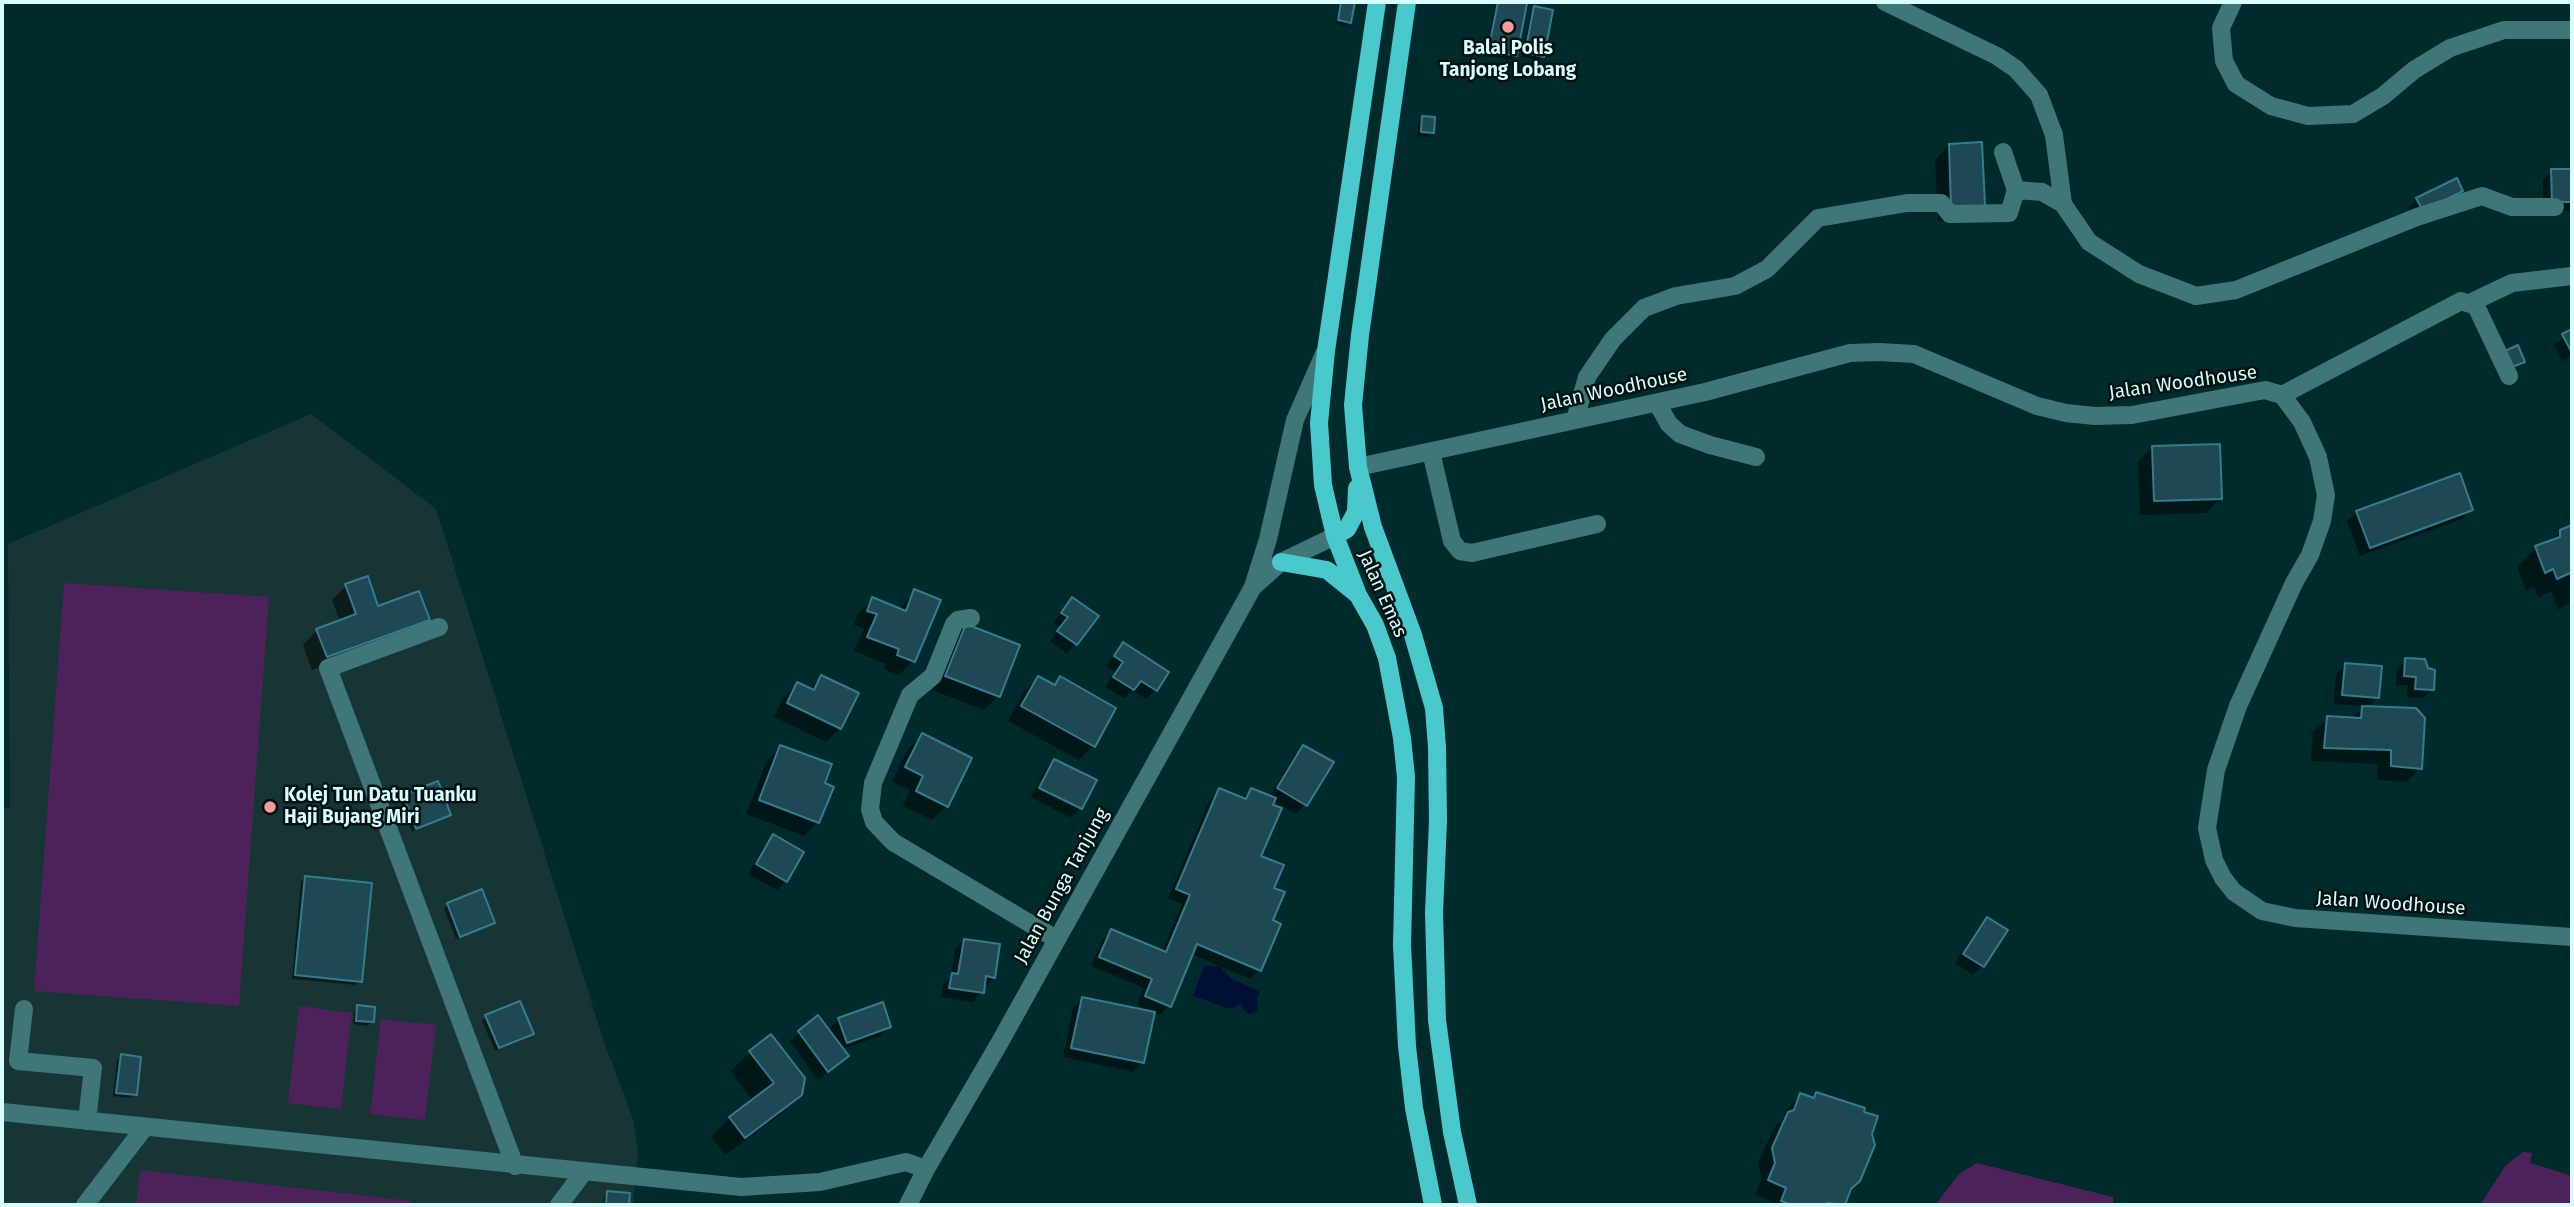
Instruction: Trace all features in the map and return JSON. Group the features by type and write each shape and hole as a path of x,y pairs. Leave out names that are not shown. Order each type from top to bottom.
{"main road":[{"name":"Jalan Emas","path":"1377,2 1326,351 1320,423 1323,485 1335,536 1358,595 1375,625 1387,659 1402,738 1405,777 1402,945 1407,1046 1414,1108 1433,1205"},
{"name":"Jalan Emas","path":"1407,2 1360,335 1353,405 1357,467 1373,527 1413,635 1434,708 1438,821 1434,913 1437,1020 1452,1132 1469,1201"},
{"path":"1335,536 1346,529 1356,512 1357,467"},
{"path":"1281,562 1327,570 1358,595"}],"street":[{"path":"1885,2 1997,55 2016,69 2039,96 2054,135 2063,204"},
{"path":"2232,2 2221,28 2224,61 2236,84 2271,106 2308,116 2353,114 2450,48 2504,30 2572,30"},
{"path":"1575,420 1587,377 1613,339 1644,308 1676,296 1735,286 1767,269 1818,218 1907,203 1941,203 1950,214 2009,213 2016,190 2003,152"},
{"path":"2016,190 2042,192 2063,204 2089,242 2139,274 2196,296 2236,289 2417,217 2482,196 2512,207 2555,207"},
{"path":"2470,303 2512,283 2572,276"},
{"path":"2282,396 2461,301 2476,306 2509,376"},
{"path":"1253,587 1268,539 1296,420 1326,351"},
{"name":"Jalan Woodhouse","path":"1357,467 1657,403 1850,353 1914,354 2037,406 2095,416 2132,415 2265,390 2282,396 2302,422 2318,457 2326,495 2322,521 2310,555 2294,583 2238,706 2217,770 2207,828 2214,860 2223,878 2234,892 2262,911 2295,918 2572,937"},
{"path":"1657,403 1669,425 1680,434 1756,457"},
{"path":"1431,452 1452,541 1460,551 1472,553 1597,524"},
{"path":"1253,587 1281,562 1335,536"},
{"name":"Jalan Bunga Tanjung","path":"908,1205 1253,587"},
{"path":"971,618 958,620 954,624 933,676 910,695 873,783 870,809 874,822 893,842 1056,939"},
{"path":"439,627 328,668 515,1166"},
{"path":"24,1009 18,1060 93,1068 87,1121"},
{"path":"2,1112 741,1187 820,1182 906,1162 926,1169"},
{"path":"85,1205 145,1127"},
{"path":"559,1205 583,1173"}],"shaded area":[{"name":"Kolej Tun Datu Tuanku Haji Bujang Miri","path":"311,414 436,509 604,1042 633,1119 638,1152 633,1205 2,1205 2,806 10,809 8,544"},
{"path":"64,583 269,597 239,1006 34,991"},
{"path":"299,1006 352,1013 341,1109 288,1103"},
{"path":"381,1019 436,1025 425,1120 370,1114"},
{"path":"2523,1152 2532,1153 2530,1163 2572,1176 2572,1205 2480,1205 2506,1165"},
{"path":"1977,1163 2113,1197 2113,1205 1935,1205 1959,1174"},
{"path":"140,1170 411,1201 410,1205 136,1205"}],"water":[{"path":"1204,966 1220,966 1230,978 1260,991 1258,1010 1250,1014 1244,1011 1241,1004 1230,1009 1193,996"}],"building":[{"path":"1341,2 1355,2 1351,23 1338,20"},
{"name":"Balai Polis Tanjong Lobang","path":"1498,2 1527,3 1517,56 1488,51"},
{"path":"1534,6 1553,10 1544,57 1525,53"},
{"path":"1422,116 1435,117 1434,133 1421,132"},
{"path":"1982,142 1985,206 1951,208 1949,144"},
{"path":"2551,169 2572,169 2572,202 2552,202"},
{"path":"2457,178 2463,191 2423,211 2416,198"},
{"path":"2572,329 2572,353 2562,334"},
{"path":"2518,345 2525,362 2512,367 2505,351"},
{"path":"2220,444 2222,499 2154,501 2152,446"},
{"path":"2460,473 2473,510 2370,548 2356,511"},
{"path":"2572,525 2572,579 2570,573 2557,579 2553,569 2545,573 2535,546 2560,537 2560,530"},
{"path":"368,576 378,606 419,591 430,620 327,657 316,629 356,614 345,584"},
{"path":"914,589 941,600 915,662 897,655 899,649 867,637 877,614 867,611 872,597 906,611"},
{"path":"1072,597 1099,616 1077,645 1057,631 1068,617 1061,613"},
{"path":"966,624 1020,645 1000,697 945,676"},
{"path":"1123,642 1169,672 1157,691 1141,681 1134,690 1113,677 1123,662 1114,656"},
{"path":"2405,658 2425,659 2428,668 2435,670 2434,690 2415,689 2416,677 2404,676"},
{"path":"2345,663 2382,666 2379,698 2342,695"},
{"path":"821,675 859,693 841,729 787,703 797,682 814,690"},
{"path":"1038,676 1055,685 1060,676 1116,708 1095,747 1021,706"},
{"path":"2362,706 2416,708 2425,718 2422,769 2391,766 2391,750 2324,748 2327,716 2361,718"},
{"path":"922,733 972,758 948,807 916,791 923,776 905,767"},
{"path":"780,745 832,764 825,783 834,787 819,823 759,800"},
{"path":"1303,745 1334,762 1307,806 1277,788"},
{"path":"1054,759 1097,780 1082,809 1039,788"},
{"path":"438,781 451,815 416,829 403,795"},
{"path":"1219,788 1246,799 1251,788 1276,798 1273,805 1282,808 1261,856 1284,865 1274,888 1285,892 1273,920 1281,924 1261,971 1197,944 1171,1007 1145,996 1152,979 1099,957 1111,929 1166,952 1190,895 1176,889"},
{"path":"773,834 804,852 787,882 756,864"},
{"path":"305,876 372,883 362,982 295,975"},
{"path":"482,889 495,923 460,937 447,903"},
{"path":"1987,917 2008,930 1984,967 1963,954"},
{"path":"964,939 1000,944 995,978 986,976 984,993 949,988 952,973 958,974"},
{"path":"1082,997 1155,1012 1144,1063 1071,1048"},
{"path":"520,1001 534,1034 499,1048 485,1015"},
{"path":"883,1002 891,1027 847,1043 838,1018"},
{"path":"357,1005 375,1007 374,1022 356,1021"},
{"path":"818,1015 849,1056 828,1072 798,1031"},
{"path":"771,1034 805,1078 802,1095 745,1138 729,1117 774,1083 749,1051"},
{"path":"121,1054 141,1057 137,1095 116,1093"},
{"path":"1816,1092 1865,1108 1864,1112 1878,1116 1872,1134 1875,1145 1860,1181 1851,1189 1845,1205 1792,1205 1781,1201 1786,1188 1768,1180 1775,1163 1772,1148 1788,1112 1794,1110 1800,1093 1814,1098"},
{"path":"607,1191 630,1193 629,1205 606,1205"}],"place":[{"name":"Balai Polis Tanjong Lobang","path":"1508,27"},
{"name":"Kolej Tun Datu Tuanku Haji Bujang Miri","path":"270,807"}]}
